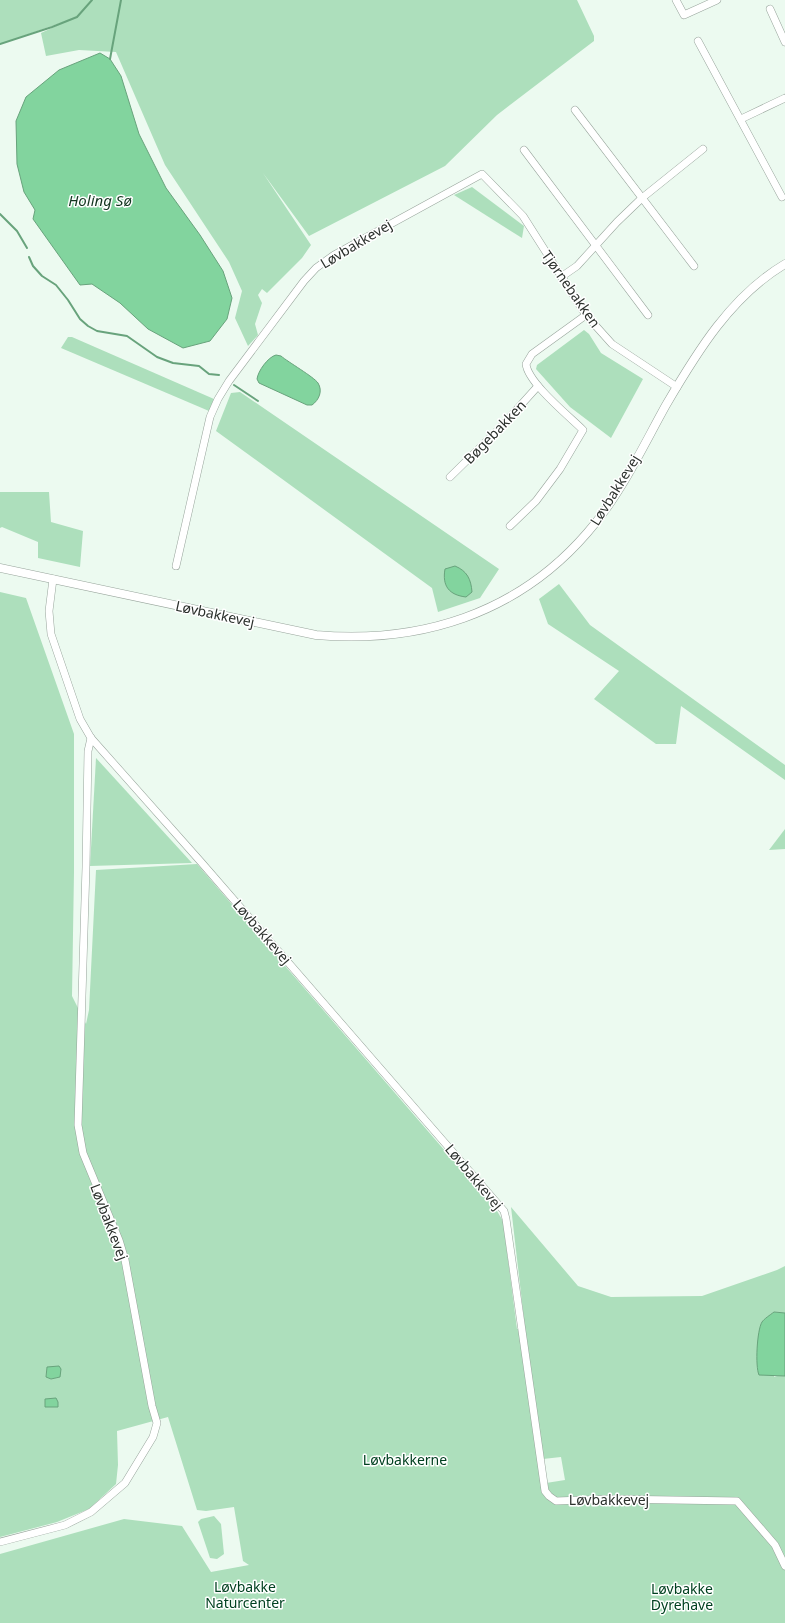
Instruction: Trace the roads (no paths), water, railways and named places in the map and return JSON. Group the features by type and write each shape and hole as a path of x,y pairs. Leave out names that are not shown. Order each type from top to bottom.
{"street":[{"path":"676,0 684,15 717,0"},
{"path":"770,9 785,42"},
{"path":"698,42 782,197"},
{"path":"741,119 785,98"},
{"path":"575,110 694,266"},
{"path":"561,277 577,266 596,247 617,222 642,198 703,149"},
{"path":"524,150 648,315"},
{"name":"Tjørnebakken","path":"482,174 523,216 586,315 612,344 676,387"},
{"name":"Løvbakkevej","path":"176,566 210,417 218,399 250,352 304,281 316,268 334,255 482,174"},
{"name":"Løvbakkevej","path":"0,568 316,635 347,638 385,636 441,626 472,616 520,591 543,575 569,553 588,532 612,501 696,354 723,318 736,304 785,264"},
{"path":"510,526 536,501 560,469 583,430 538,386 526,368 526,364 532,354 586,315"},
{"name":"Bøgebakken","path":"450,477 501,427 538,386"},
{"name":"Løvbakkevej","path":"53,579 49,610 51,634 80,719 91,738 201,862 504,1211 545,1490 549,1496 556,1501 610,1499 737,1501 775,1545 785,1566"},
{"name":"Løvbakkevej","path":"0,1542 65,1525 91,1512 125,1483 153,1437 157,1422 152,1406 125,1260 119,1240 83,1153 78,1125 88,751 91,738"},
{"name":"Løvbakkevej","path":"775,1545 785,1551"}],"water":[{"name":"Holing Sø","path":"100,53 110,59 121,76 139,134 166,188 200,235 223,271 232,298 227,319 210,341 183,348 148,329 120,303 92,284 80,285 33,219 35,210 24,192 17,164 16,121 26,97 59,70"},
{"path":"276,355 281,356 312,377 318,383 320,395 317,401 312,405 307,405 259,383 257,379 261,368 270,358"},
{"path":"455,566 463,570 471,583 472,592 466,597 451,592 446,585 444,575 445,569"},
{"path":"774,1312 785,1313 785,1376 759,1375 758,1370 757,1348 760,1326 763,1321"},
{"path":"59,1366 61,1369 60,1377 51,1379 46,1377 47,1367"},
{"path":"56,1398 58,1407 45,1407 45,1399"}],"waterway":[{"path":"0,44 77,17 92,0"},
{"path":"110,59 121,0"},
{"path":"0,214 17,231 27,248"},
{"path":"29,257 33,266 42,276 56,285 80,319 88,326 97,331 127,336 157,357 173,363 199,366 209,374 219,375"},
{"path":"234,385 258,401"}],"park label":[{"name":"Løvbakkerne","path":"405,1460"},
{"name":"Løvbakke Naturcenter","path":"245,1596"},
{"name":"Løvbakke Dyrehave","path":"682,1598"}]}
